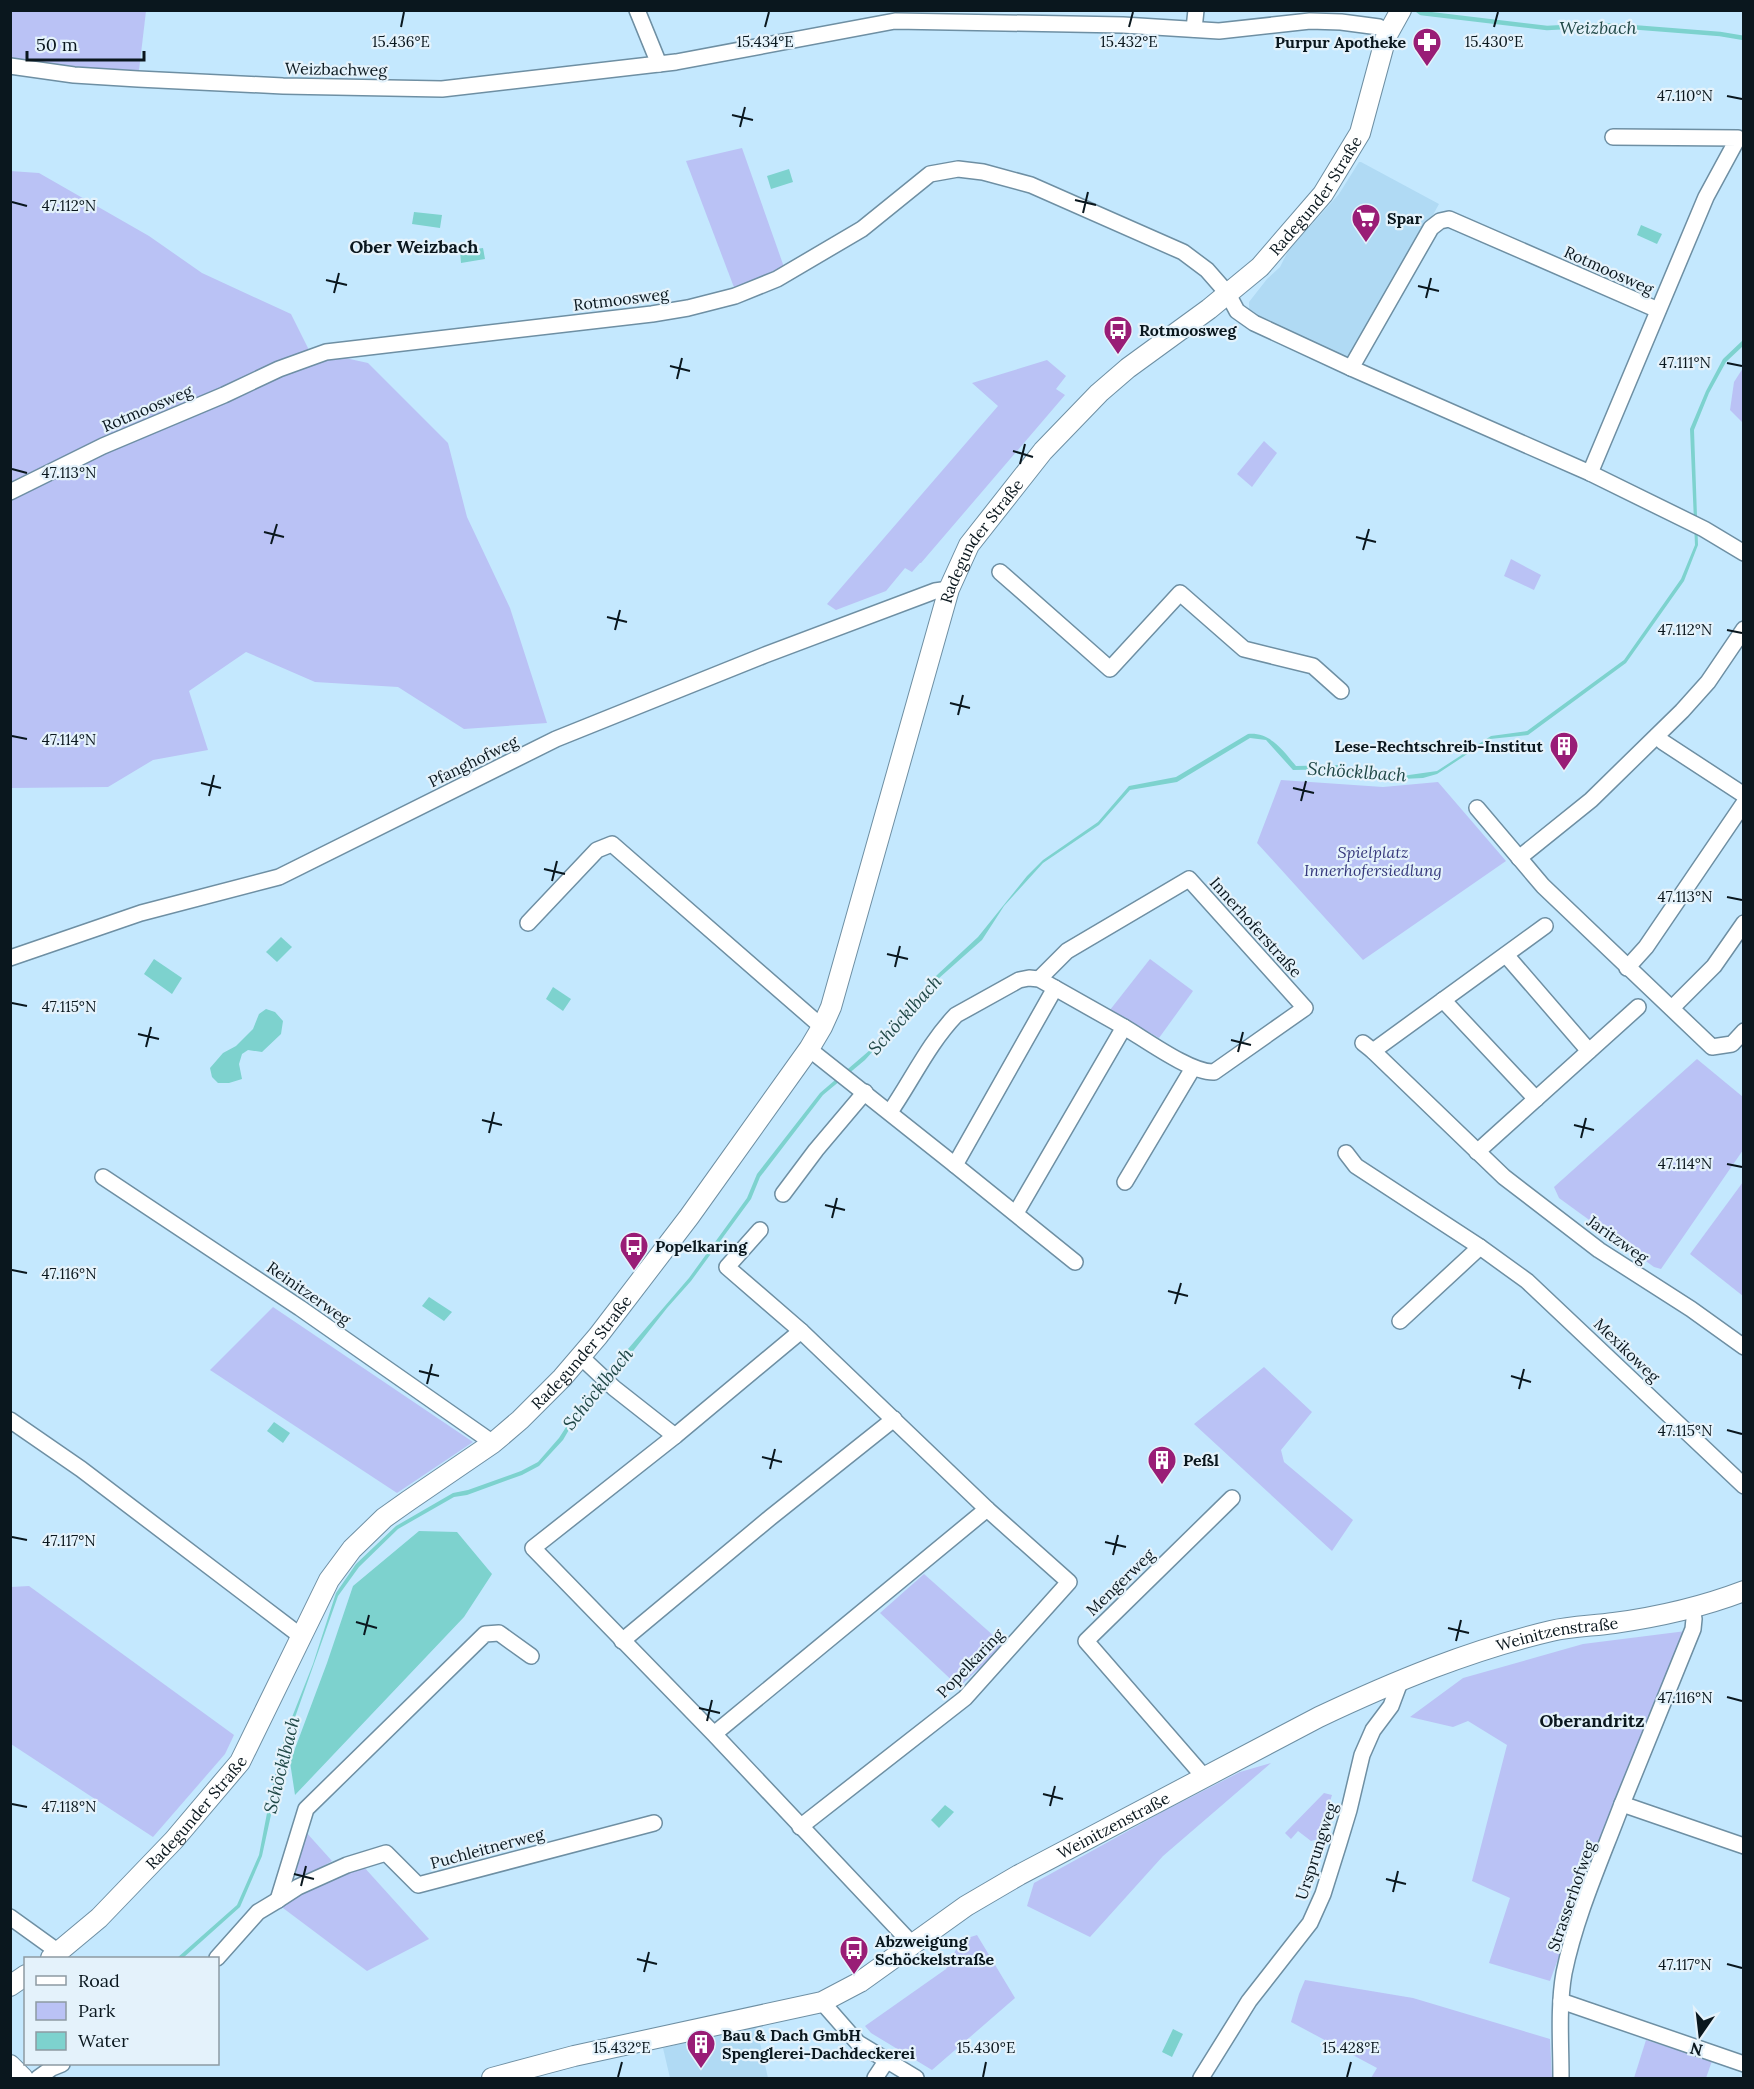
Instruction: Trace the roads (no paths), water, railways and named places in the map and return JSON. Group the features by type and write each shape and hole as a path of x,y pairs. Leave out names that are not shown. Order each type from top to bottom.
{"main road":[{"name":"Radegunder Straße","path":"55,1956 99,1918 174,1840 240,1762 329,1581 348,1555 366,1534 408,1500 493,1443 586,1363 809,1049 822,1027 833,999 949,589 969,545 1043,452 1112,382 1209,309 1260,267 1323,194 1360,133 1396,19"},
{"name":"Weinitzenstraße","path":"492,2079 574,2056 822,2002 860,1982 966,1906 1019,1875 1319,1717 1400,1682 1493,1647 1552,1631 1615,1623 1692,1607 1743,1591"},
{"path":"10,1986 24,1976"},
{"path":"10,2065 23,2079"}],"street":[{"path":"637,10 659,64"},
{"path":"1194,29 1196,10"},
{"name":"Weizbachweg","path":"10,66 74,75 138,79 283,86 442,89 659,64 895,21 1123,25 1219,31 1310,21 1378,27 1396,19"},
{"name":"Rotmoosweg","path":"1590,473 1706,198 1740,139 1613,138"},
{"name":"Rotmoosweg","path":"10,492 103,446 279,369 326,352 652,314 735,296 777,279 862,230 930,174 958,169 983,172 1031,185 1166,244 1198,263 1228,294 1238,311 1254,322 1590,473 1697,525 1743,553"},
{"name":"Rotmoosweg","path":"1352,368 1431,228 1440,221 1449,219 1658,310"},
{"name":"Radegunder Straße","path":"1000,572 1110,669 1179,593 1244,649 1313,666 1341,691"},
{"name":"Pfanghofweg","path":"10,958 141,913 279,877 556,739 786,647 935,591 949,589"},
{"path":"1518,858 1583,807 1657,736 1708,682 1742,635"},
{"path":"1657,736 1743,795"},
{"path":"1627,968 1646,947 1743,803"},
{"path":"1477,808 1543,886 1712,1047 1732,1044 1743,1031"},
{"path":"528,923 597,850 612,844 822,1027"},
{"name":"Innerhoferstraße","path":"1039,979 1067,951 1189,879 1305,1008 1214,1072 1193,1068"},
{"path":"1672,1008 1714,966 1743,923"},
{"name":"Jaritzweg","path":"1545,926 1443,1000 1368,1047 1504,1178 1599,1250 1690,1309 1743,1347"},
{"path":"1506,955 1589,1051"},
{"path":"890,1112 934,1042 956,1016 1019,980 1039,979 1193,1068 1125,1182"},
{"path":"955,1165 1055,988"},
{"path":"1443,1000 1536,1099"},
{"path":"1477,1152 1638,1007"},
{"path":"1016,1213 1124,1027"},
{"path":"809,1049 1075,1262"},
{"path":"783,1194 859,1088"},
{"name":"Mexikoweg","path":"1346,1153 1356,1166 1480,1247 1527,1281 1743,1486"},
{"name":"Reinitzerweg","path":"103,1177 300,1308 493,1443"},
{"name":"Popelkaring","path":"760,1230 727,1267 801,1331 987,1509 1069,1582 965,1698 800,1827"},
{"path":"1400,1321 1480,1247"},
{"path":"801,1331 675,1436 533,1548 714,1734 912,1944"},
{"path":"586,1363 675,1436"},
{"path":"622,1641 771,1517 894,1419"},
{"path":"10,1420 81,1469 302,1637"},
{"name":"Mengerweg","path":"1205,1778 1086,1641 1233,1498"},
{"path":"714,1734 987,1509"},
{"name":"Strasserhofweg","path":"1561,2079 1561,2001 1564,1975 1573,1939 1622,1804 1693,1629 1692,1607"},
{"path":"278,1899 306,1809 486,1634 499,1633 531,1656"},
{"name":"Ursprungweg","path":"1201,2079 1249,2001 1310,1923 1323,1894 1339,1843 1358,1767 1373,1730 1391,1706 1400,1682"},
{"path":"1622,1804 1743,1846"},
{"name":"Puchleitnerweg","path":"219,1957 258,1912 278,1899 298,1887 347,1865 386,1852 418,1885 654,1823"},
{"path":"10,1917 55,1956"},
{"path":"1561,2001 1743,2064"},
{"path":"822,2002 858,2043 916,2079"},
{"path":"875,2079 887,2060"},
{"path":"38,2079 60,2065"}],"water":[{"path":"789,169 793,182 771,189 767,176"},
{"path":"414,212 442,215 440,228 412,224"},
{"path":"1641,225 1662,234 1657,244 1637,235"},
{"path":"483,248 485,259 461,263 460,251"},
{"name":"Schöcklbach","path":"1743,340 1743,346 1726,362 1709,393 1694,430 1698,545 1684,581 1626,663 1528,735 1490,739 1437,774 1423,778 1358,777 1340,769 1293,770 1266,740 1250,738 1177,782 1130,790 1099,825 1043,863 1004,906 982,940 938,979 865,1060 823,1095 760,1177 751,1199 691,1281 615,1374 581,1409 563,1440 539,1466 522,1475 467,1495 454,1497 398,1529 359,1567 338,1596 288,1737 262,1856 240,1907 184,1957 178,1957 237,1905 259,1855 285,1735 313,1664 336,1593 356,1564 396,1526 453,1493 521,1471 538,1462 559,1438 579,1407 597,1385 689,1278 747,1198 757,1174 820,1093 870,1050 937,975 978,937 1027,876 1043,860 1098,822 1129,786 1176,777 1248,734 1263,736 1275,743 1296,766 1340,765 1358,774 1402,776 1437,771 1491,736 1527,731 1624,660 1681,579 1695,545 1690,429 1723,359"},
{"path":"281,937 292,947 277,962 266,952"},
{"path":"154,959 182,978 172,994 144,974"},
{"path":"553,987 571,999 563,1011 546,999"},
{"path":"266,1009 275,1012 283,1021 281,1034 262,1052 248,1050 242,1054 239,1064 242,1079 229,1083 218,1083 212,1077 210,1068 223,1053 236,1046 253,1029 259,1014"},
{"path":"429,1297 452,1312 444,1321 422,1306"},
{"path":"274,1422 290,1433 283,1443 267,1431"},
{"path":"419,1531 457,1532 492,1574 464,1617 295,1795 290,1762 353,1586"},
{"path":"945,1805 954,1812 939,1828 931,1820"},
{"path":"1173,2029 1183,2034 1172,2057 1162,2052"}],"waterway":[{"name":"Weizbach","path":"1417,10 1421,13 1547,28 1605,25 1744,38"}],"place":[{"name":"Purpur Apotheke","path":"1427,68"},
{"name":"Spar","path":"1366,244"},
{"name":"Rotmoosweg","path":"1118,356"},
{"name":"Lese-Rechtschreib-Institut","path":"1564,772"},
{"name":"Popelkaring","path":"634,1272"},
{"name":"Peßl","path":"1162,1486"},
{"name":"Abzweigung Schöckelstraße","path":"854,1976"},
{"name":"Bau & Dach GmbH Spenglerei-Dachdeckerei","path":"701,2070"}],"district":[{"name":"Ober Weizbach","path":"414,247"},
{"name":"Oberandritz","path":"1592,1721"}],"park label":[{"name":"Spielplatz Innerhofersiedlung","path":"1373,861"}]}
